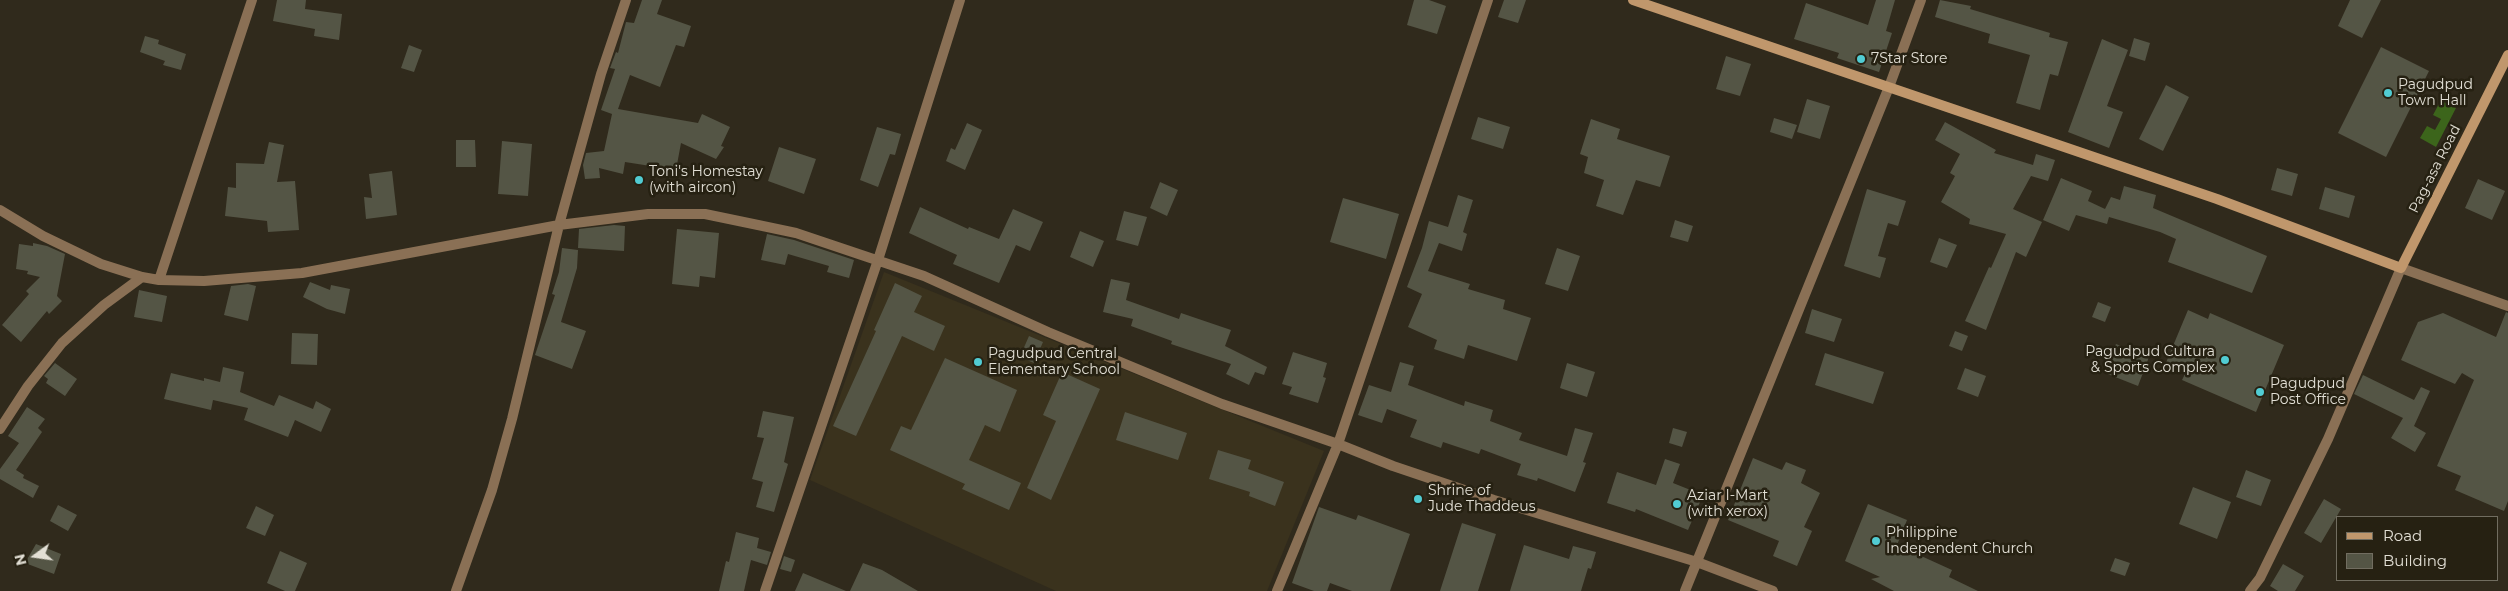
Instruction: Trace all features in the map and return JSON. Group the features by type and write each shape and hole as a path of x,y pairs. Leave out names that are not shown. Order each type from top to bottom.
{"main road":[{"path":"1633,0 2217,199 2401,268"},
{"name":"Pag-asa Road","path":"2401,268 2508,56"}],"street":[{"path":"159,280 252,0"},
{"path":"456,591 489,498 512,419 559,225 601,74 626,0"},
{"path":"766,591 878,260 960,0"},
{"path":"1277,591 1338,444 1488,0"},
{"path":"1685,591 1889,87 1921,0"},
{"path":"0,210 43,236 101,264 142,277 159,280 204,281 302,273 559,225 648,214 705,214 796,233 924,276 1048,332 1222,404 1338,444 1393,466 1494,500 1698,562 1773,591"},
{"path":"2250,591 2260,578 2328,439 2401,268 2508,306"},
{"path":"0,429 28,386 62,343 104,305 142,277"}],"shaded area":[{"path":"2441,100 2456,108 2436,147 2420,138 2427,126 2435,130 2441,119 2433,115"},
{"name":"Pagudpud Central Elementary School","path":"884,272 1324,451 1267,591 1056,591 810,480"}],"building":[{"path":"277,0 306,0 305,9 342,14 339,40 314,36 315,29 273,21"},
{"path":"642,0 662,0 657,14 691,26 684,47 676,45 660,87 630,75 618,109 698,123 702,114 730,127 721,146 724,147 716,159 681,143 676,170 625,162 623,174 599,168 600,178 585,179 583,165 586,153 604,151 612,114 601,110 615,69 610,68 616,52 618,53 626,22 634,23"},
{"path":"1414,0 1429,0 1446,6 1437,34 1407,25"},
{"path":"1504,0 1526,0 1518,23 1498,17"},
{"path":"1876,0 1895,0 1886,31 1892,33 1879,72 1837,58 1839,53 1794,39 1806,3 1868,25"},
{"path":"1940,0 1971,6 1970,9 2050,33 2049,37 2068,42 2058,76 2050,74 2040,110 2016,103 2030,55 1988,43 1990,34 1935,17"},
{"path":"2350,0 2381,0 2362,38 2338,26"},
{"path":"145,36 159,40 158,44 186,54 181,70 163,65 165,61 140,52"},
{"path":"2134,38 2150,43 2145,61 2129,56"},
{"path":"2102,39 2128,50 2107,106 2123,112 2109,148 2068,132"},
{"path":"409,45 422,50 414,72 401,68"},
{"name":"Pagudpud Town Hall","path":"2381,47 2429,71 2386,157 2338,133"},
{"path":"1726,56 1751,64 1740,96 1716,89"},
{"path":"2166,85 2189,97 2163,151 2139,139"},
{"path":"1807,99 1830,106 1820,139 1797,132"},
{"path":"1478,117 1510,127 1503,149 1471,139"},
{"path":"1774,118 1797,125 1792,139 1770,132"},
{"path":"1591,119 1620,129 1617,139 1670,156 1660,187 1636,180 1623,215 1596,206 1604,180 1584,173 1588,157 1580,154"},
{"path":"1945,122 1996,150 1994,153 2033,165 2036,154 2055,160 2048,181 2031,176 2013,209 2042,222 2026,257 2016,252 1986,330 1965,321 2006,234 1969,224 1970,219 1941,202 1955,176 1950,173 1960,154 1935,140"},
{"path":"967,123 982,130 965,170 946,161 951,148 955,150"},
{"path":"877,127 901,134 895,155 890,154 878,187 860,180"},
{"path":"456,140 475,140 476,167 456,167"},
{"path":"502,141 532,144 528,196 498,194"},
{"path":"269,142 284,145 277,182 295,181 299,230 268,232 267,221 225,216 228,187 236,188 236,163 264,164"},
{"path":"779,147 816,159 804,194 768,181"},
{"path":"2277,168 2298,174 2292,196 2271,190"},
{"path":"392,171 397,215 366,219 364,197 372,198 369,174"},
{"path":"2061,178 2092,191 2088,201 2105,209 2111,197 2120,200 2124,186 2156,195 2153,208 2267,256 2252,293 2168,262 2176,239 2160,232 2109,217 2107,224 2076,215 2069,231 2043,220"},
{"path":"2478,179 2505,191 2492,220 2465,208"},
{"path":"1160,182 1178,190 1167,216 1150,208"},
{"path":"2325,187 2355,196 2349,218 2319,209"},
{"path":"1867,189 1906,201 1898,226 1888,223 1878,256 1886,258 1880,278 1844,266"},
{"path":"1458,195 1473,200 1463,232 1467,234 1462,251 1439,243 1428,271 1470,284 1468,289 1505,300 1503,309 1531,318 1517,361 1468,345 1464,359 1434,349 1437,340 1408,327 1422,294 1407,287 1422,248 1429,221 1448,227"},
{"path":"1343,198 1399,214 1386,259 1330,242"},
{"path":"920,207 968,229 969,227 999,239 1013,209 1043,222 1030,251 1016,245 999,283 953,264 957,255 909,233"},
{"path":"1124,211 1147,217 1138,246 1116,240"},
{"path":"1675,220 1693,226 1688,242 1670,237"},
{"path":"614,225 625,226 624,251 578,248 579,229"},
{"path":"677,229 719,233 715,278 700,276 699,287 672,284"},
{"path":"1080,231 1104,241 1093,267 1070,257"},
{"path":"767,234 794,240 854,260 849,278 827,272 829,266 788,254 785,265 761,260"},
{"path":"1939,238 1957,245 1947,268 1930,262"},
{"path":"33,243 47,246 65,254 57,296 62,301 49,314 47,311 21,342 2,325 29,294 26,291 40,277 27,274 28,271 16,269 19,244 33,246"},
{"path":"562,248 578,250 577,268 561,322 586,331 572,369 535,355 555,295 552,294 559,272"},
{"path":"1557,248 1580,256 1568,291 1545,284"},
{"path":"1111,279 1130,283 1126,300 1179,319 1181,313 1231,330 1225,346 1267,367 1264,375 1255,372 1249,385 1226,374 1231,364 1171,344 1172,341 1131,326 1133,319 1103,312"},
{"path":"310,282 330,290 331,285 350,289 345,314 327,309 303,297"},
{"path":"895,283 922,296 914,312 945,326 934,351 902,336 856,436 833,426 876,331 874,330"},
{"path":"248,284 256,286 248,321 224,315 231,286"},
{"path":"139,290 167,296 162,322 134,317"},
{"path":"2098,302 2111,307 2105,322 2092,317"},
{"path":"1812,309 1842,319 1834,342 1805,333"},
{"path":"2188,310 2208,319 2210,313 2284,345 2256,412 2182,380 2185,374 2165,365"},
{"path":"2506,312 2508,313 2508,501 2504,511 2455,490 2461,476 2437,466 2474,380 2462,373 2455,384 2401,360 2418,322 2443,313 2496,337"},
{"path":"1955,331 1968,336 1962,351 1949,346"},
{"path":"292,333 318,334 317,365 291,364"},
{"path":"1029,336 1043,342 1034,363 1022,358 1022,352"},
{"path":"2116,344 2149,357 2138,386 2105,373"},
{"path":"1293,352 1327,363 1323,377 1326,378 1318,403 1289,394 1292,387 1282,384"},
{"path":"1825,353 1884,372 1873,404 1815,385"},
{"path":"945,358 1017,390 1000,432 985,425 969,460 1021,483 1009,510 962,489 965,484 890,450 901,426 911,430"},
{"path":"1400,362 1414,366 1408,385 1464,406 1465,401 1493,410 1490,421 1522,433 1519,440 1567,456 1575,428 1593,433 1583,462 1586,463 1575,492 1538,478 1537,481 1517,475 1521,464 1481,449 1479,454 1443,442 1441,448 1410,437 1417,420 1387,409 1382,423 1358,415 1369,385 1391,392"},
{"path":"55,363 77,379 65,396 46,383 48,379 44,376"},
{"path":"1567,363 1595,372 1587,397 1560,388"},
{"path":"223,367 244,372 240,392 274,406 279,395 313,409 316,401 331,409 321,432 295,420 288,437 244,420 248,408 213,400 211,410 164,399 171,373 204,381 204,378 220,382"},
{"path":"1965,368 1986,376 1978,397 1957,389"},
{"path":"1062,372 1100,389 1051,500 1027,488 1056,421 1043,415"},
{"path":"2363,375 2414,400 2421,387 2430,391 2414,426 2426,433 2415,452 2391,438 2403,418 2354,394"},
{"path":"27,407 45,419 38,428 42,432 16,470 24,475 23,478 39,486 33,498 0,479 0,469 19,443 8,436"},
{"path":"763,411 794,417 784,462 788,464 774,512 756,507 763,482 752,479 764,438 757,437"},
{"path":"1125,412 1187,433 1178,460 1116,440"},
{"path":"1673,428 1687,432 1682,447 1669,443"},
{"path":"1218,450 1251,460 1248,469 1284,482 1275,506 1249,496 1250,492 1209,479"},
{"path":"1753,458 1782,470 1786,462 1806,470 1801,483 1820,493 1804,527 1812,531 1797,566 1773,556 1779,541 1728,520"},
{"path":"1665,459 1680,464 1673,483 1703,495 1688,530 1636,509 1635,512 1607,503 1617,472 1656,485"},
{"path":"2246,470 2271,480 2261,506 2236,497"},
{"path":"2193,487 2231,502 2217,539 2179,524"},
{"path":"2324,499 2341,509 2321,543 2304,533"},
{"path":"1868,504 1907,520 1897,545 1952,570 1949,577 1978,591 1894,591 1871,579 1880,577 1845,561"},
{"path":"58,505 77,515 68,531 50,521"},
{"path":"256,506 274,515 265,536 246,528"},
{"path":"1319,507 1356,520 1358,515 1410,534 1390,591 1352,591 1330,583 1327,591 1314,591 1292,583"},
{"path":"1462,523 1496,534 1478,591 1440,591"},
{"path":"736,532 759,538 757,548 771,552 767,565 751,560 744,591 719,591 726,561 729,562"},
{"path":"36,544 61,554 54,574 25,563"},
{"path":"1524,545 1569,559 1573,546 1596,552 1591,569 1588,568 1581,591 1510,591"},
{"path":"280,551 307,563 295,591 285,591 267,583"},
{"path":"784,556 795,560 791,572 780,569"},
{"path":"2115,558 2130,563 2125,576 2110,571"},
{"path":"863,563 882,570 918,591 850,591"},
{"path":"2283,564 2304,576 2295,591 2278,591 2270,586"},
{"path":"803,573 846,591 795,591"}],"place":[{"name":"7Star Store","path":"1861,59"},
{"name":"Pagudpud Town Hall","path":"2388,93"},
{"name":"Toni's Homestay (with aircon)","path":"639,180"},
{"name":"Pagudpud Cultura & Sports Complex","path":"2225,360"},
{"name":"Pagudpud Central Elementary School","path":"978,362"},
{"name":"Pagudpud Post Office","path":"2260,392"},
{"name":"Shrine of Jude Thaddeus","path":"1418,499"},
{"name":"Aziar I-Mart (with xerox)","path":"1677,504"},
{"name":"Philippine Independent Church","path":"1876,541"}]}
